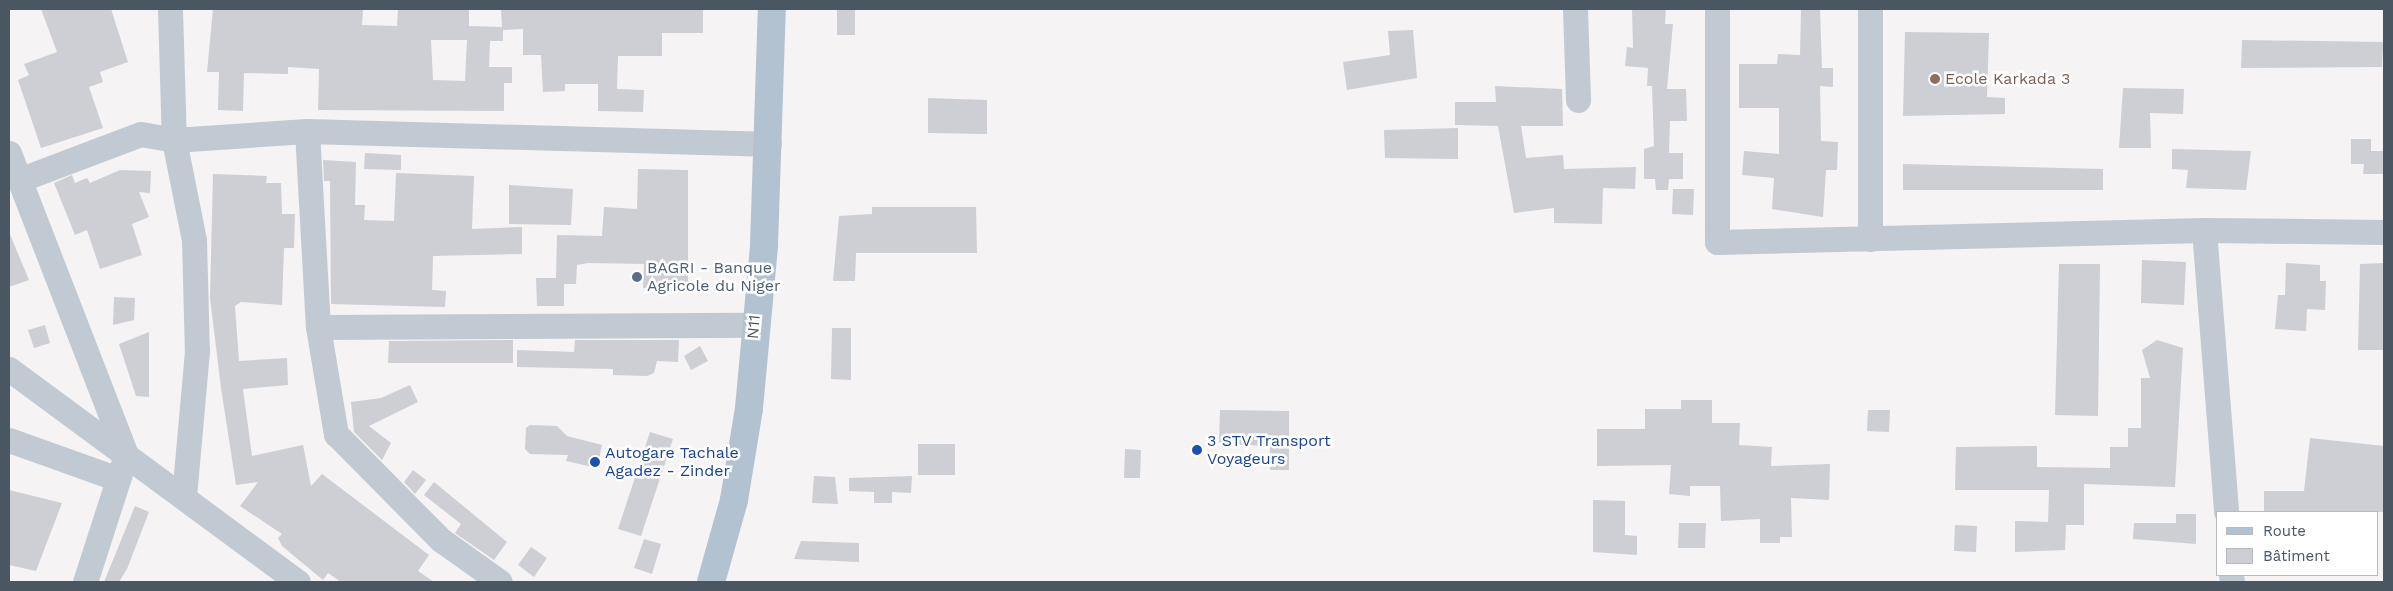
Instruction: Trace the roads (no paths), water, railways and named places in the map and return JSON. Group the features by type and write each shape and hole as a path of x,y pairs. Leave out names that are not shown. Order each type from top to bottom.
{"main road":[{"name":"N11","path":"711,582 734,500 748,417 769,144 772,9"}],"street":[{"path":"170,9 174,140 194,240 197,351 184,497"},
{"path":"1575,9 1578,100"},
{"path":"1718,9 1717,242 2204,230 2384,232"},
{"path":"1870,9 1870,239"},
{"path":"307,131 318,326 336,434 441,540 500,582"},
{"path":"18,180 141,134 174,140 307,131 769,144"},
{"path":"9,153 126,455 85,582"},
{"path":"2204,230 2226,511"},
{"path":"318,326 754,326"},
{"path":"9,369 298,582"},
{"path":"9,440 118,479"}],"place":[{"name":"Ecole Karkada 3","path":"1935,79"},
{"name":"BAGRI - Banque Agricole du Niger","path":"637,277"},
{"name":"3 STV Transport Voyageurs","path":"1197,450"},
{"name":"Autogare Tachale Agadez - Zinder","path":"595,462"}]}
